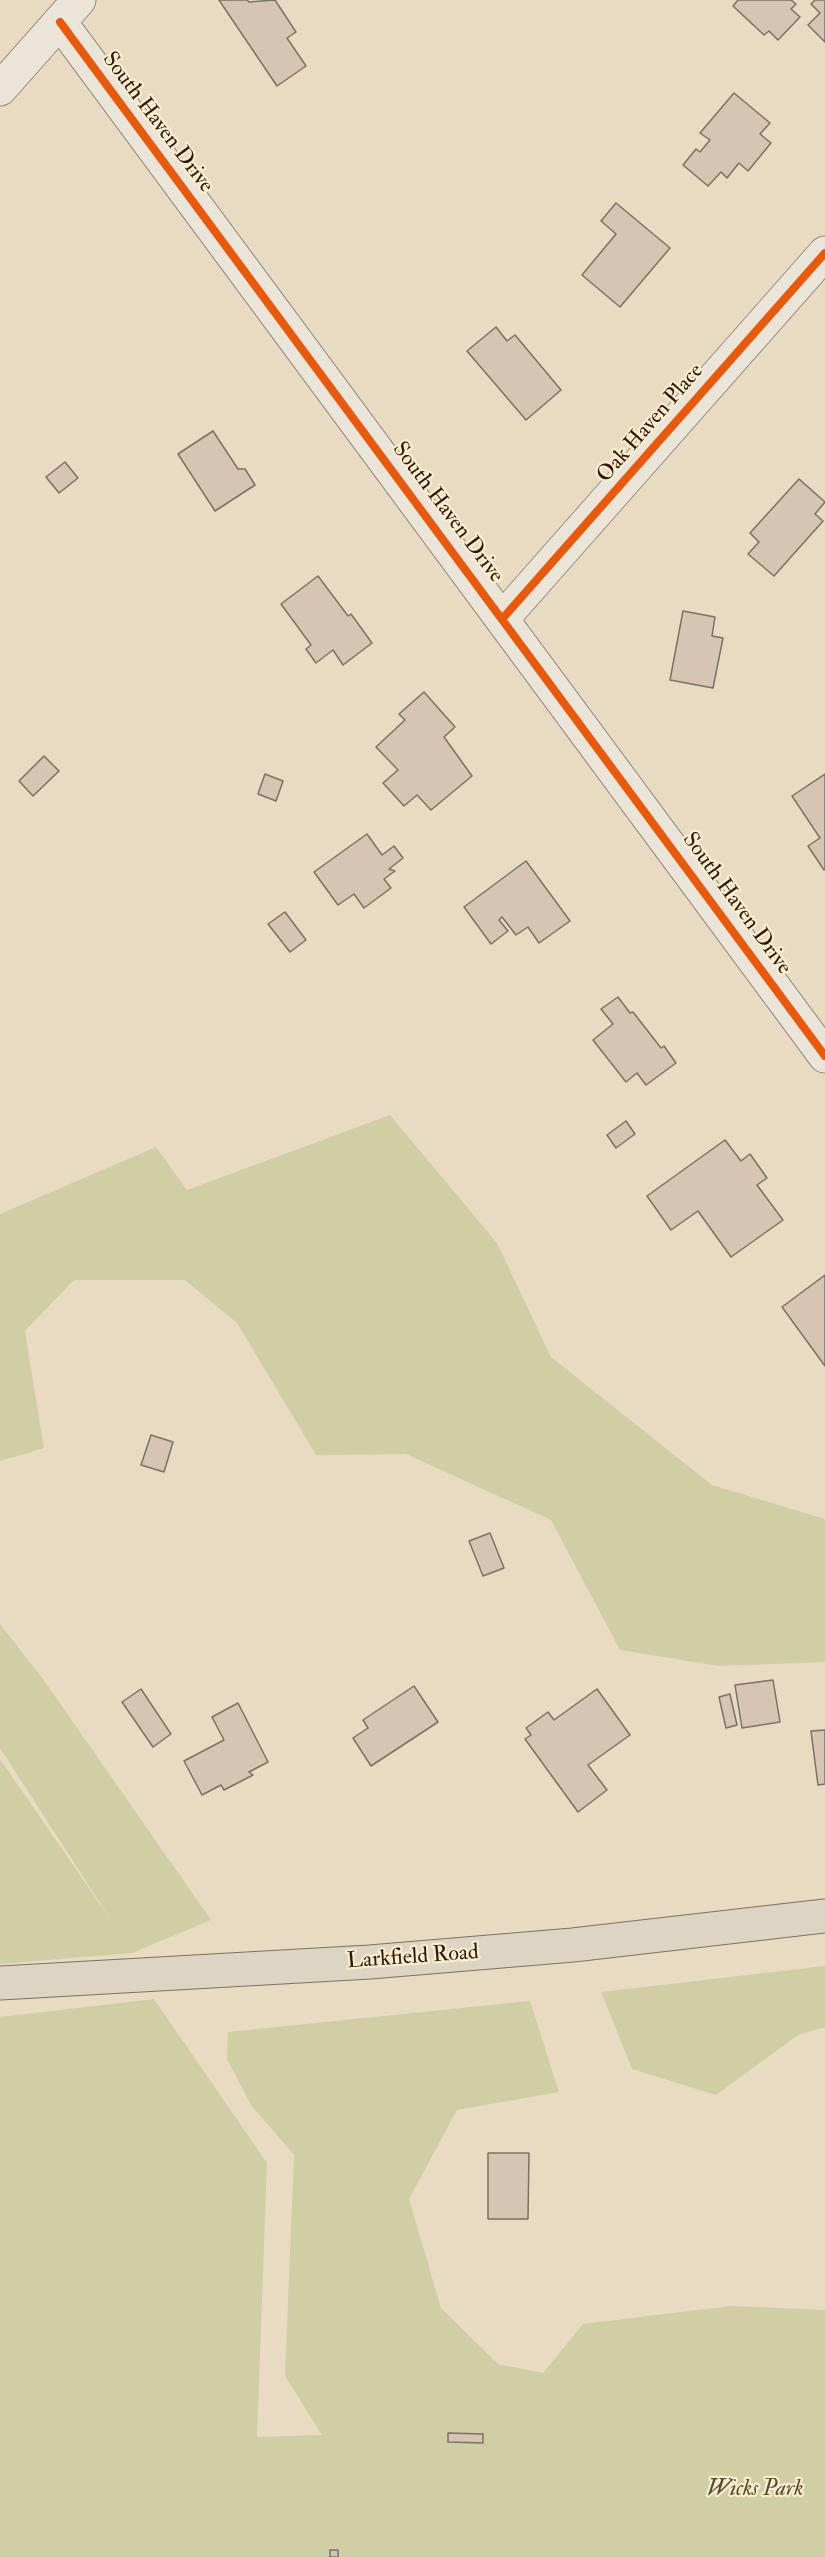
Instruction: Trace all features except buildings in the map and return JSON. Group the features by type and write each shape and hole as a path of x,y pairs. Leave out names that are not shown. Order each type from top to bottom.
{"main road":[{"name":"Larkfield Road","path":"0,1983 425,1958 573,1945 825,1916"}],"street":[{"path":"0,89 70,11"},
{"name":"South Haven Drive","path":"70,11 503,618 825,1056"},
{"name":"Oak Haven Place","path":"503,618 825,253"}],"green space":[{"path":"390,1115 497,1243 551,1357 712,1485 825,1519 825,1662 719,1666 620,1650 551,1520 406,1454 316,1455 237,1323 185,1280 74,1280 25,1331 44,1448 0,1461 0,1214 156,1147 187,1190"},
{"path":"0,1624 43,1679 211,1920 132,1953 0,1964 0,1759 113,1923 0,1748"},
{"path":"825,1966 825,2027 798,2035 716,2095 632,2069 601,1992"},
{"name":"Wicks Park","path":"154,1999 267,2163 257,2437 322,2435 285,2376 294,2155 251,2105 227,2059 228,2032 530,2001 559,2092 457,2110 409,2199 441,2308 498,2364 543,2373 583,2324 731,2306 825,2310 825,2557 0,2557 0,2017"}],"cycle path":[{"path":"60,22 825,1056"},
{"path":"503,618 825,253"}]}
